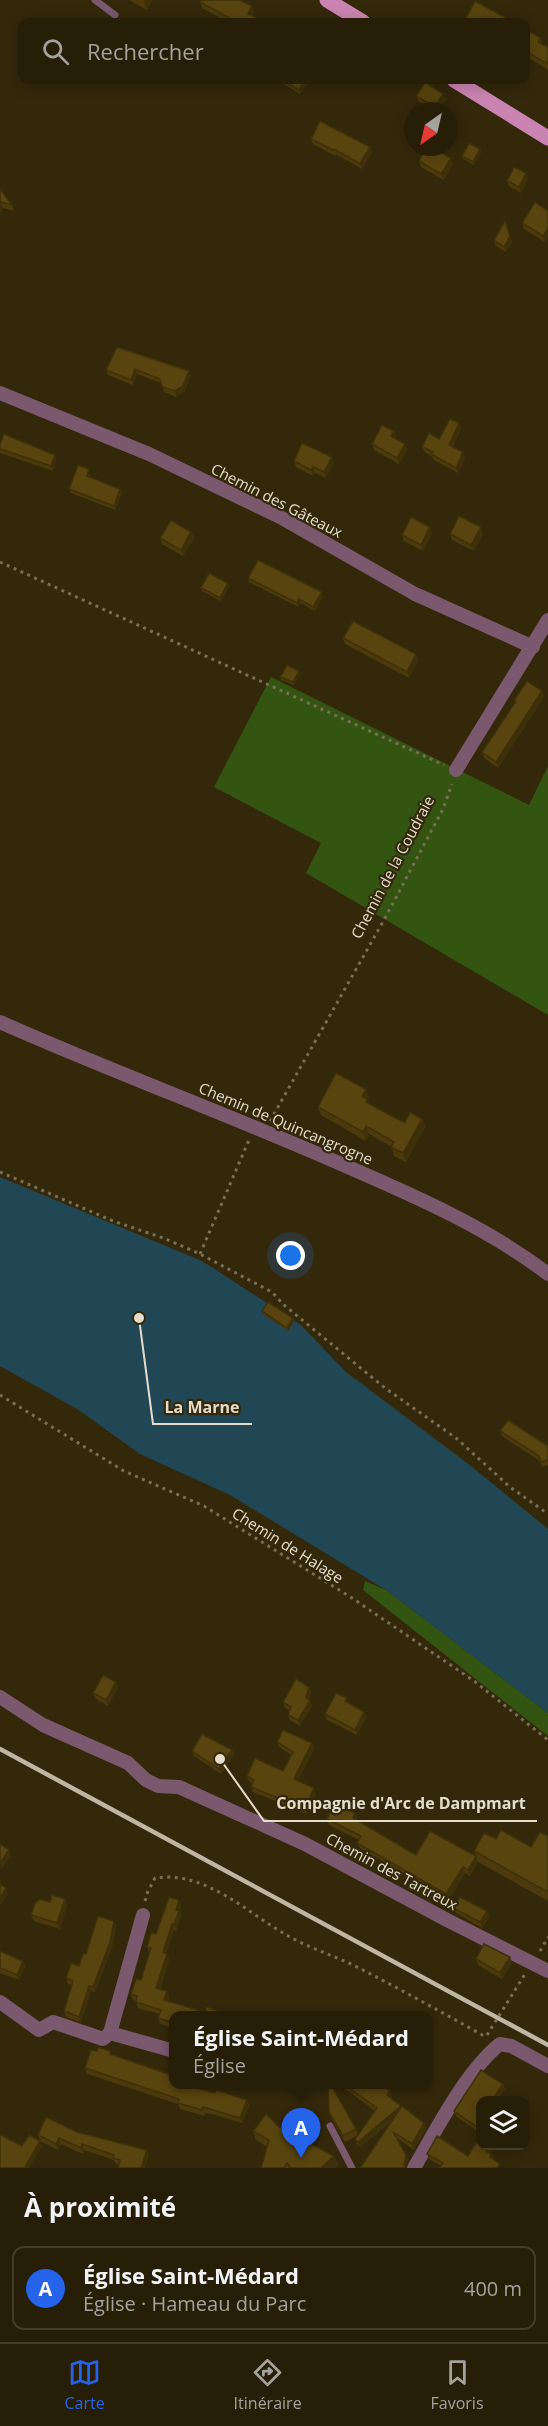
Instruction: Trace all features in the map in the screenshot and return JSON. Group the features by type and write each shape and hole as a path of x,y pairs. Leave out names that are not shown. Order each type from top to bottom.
{"main road":[{"path":"327,0 356,18"},
{"path":"460,84 548,138"}],"street":[{"name":"Chemin des Gâteaux","path":"0,393 107,436 189,473 280,517 415,594 533,647"},
{"path":"456,770 548,620"},
{"name":"Chemin de Quincangrogne","path":"0,1022 260,1128 431,1205 485,1233 548,1274"},
{"name":"Chemin des Tartreux","path":"0,1697 43,1725 128,1763 146,1780 158,1786 179,1787 306,1844 546,1967"},
{"path":"0,2002 39,2030 53,2022 103,2039 110,2033 142,1915"},
{"path":"110,2033 169,2050"},
{"path":"414,2168 463,2088 490,2052 500,2044 511,2046 548,2066"}],"lane":[{"path":"95,0 115,15"},
{"path":"330,2126 352,2168"}],"path":[{"path":"0,562 456,770"},
{"name":"Chemin de la Coudraie","path":"200,1254 260,1128 384,921 443,808 456,770"},
{"path":"0,1172 113,1221 166,1239 272,1292 284,1305 385,1388 456,1438 510,1487 548,1514"},
{"name":"Chemin de Halage","path":"0,1395 124,1471 204,1506 342,1592 474,1681 548,1740"},
{"path":"142,1915 148,1891 155,1878 169,1876 189,1878 228,1898 290,1937 356,1966 486,2037"},
{"path":"493,2025 506,2004"}],"green space":[{"path":"271,677 529,805 548,766 548,1015 306,873 321,843 214,787"},
{"path":"365,1581 386,1590 548,1713 548,1736 363,1590"}],"water":[{"path":"0,1177 202,1261 301,1325 346,1372 471,1466 548,1529 548,1713 386,1590 230,1495 140,1454 77,1409 0,1366"}],"building":[{"path":"201,0 240,0 252,6 248,14 257,18 230,18 200,2"},
{"path":"475,1 507,18 466,18"},
{"path":"530,32 541,38 538,42 548,47 548,64 530,54"},
{"path":"289,84 303,84 299,90"},
{"path":"424,84 428,84 443,94 438,102 426,102 416,96"},
{"path":"320,121 370,147 360,164 311,139"},
{"path":"469,143 480,149 473,162 462,156"},
{"path":"422,156 451,158 441,174 419,161"},
{"path":"514,167 526,173 519,187 507,181"},
{"path":"0,189 12,205 0,203"},
{"path":"535,202 548,211 548,228 543,236 522,223"},
{"path":"505,221 510,236 504,247 494,240"},
{"path":"117,347 189,371 183,386 175,391 162,387 160,379 135,369 131,380 106,370"},
{"path":"450,419 459,423 449,445 463,452 456,468 422,447 429,433 439,439"},
{"path":"382,425 394,431 391,436 405,444 397,458 372,444"},
{"path":"4,434 55,455 51,466 0,449"},
{"path":"302,443 332,457 324,472 313,467 311,470 294,461"},
{"path":"78,465 89,469 87,476 120,489 114,506 69,489"},
{"path":"459,516 481,527 471,545 450,534"},
{"path":"411,517 430,527 421,545 402,535"},
{"path":"171,520 191,532 181,550 160,538"},
{"path":"258,560 322,592 313,607 299,599 297,603 248,578"},
{"path":"209,573 228,583 220,598 201,588"},
{"path":"353,621 416,654 407,672 343,638"},
{"path":"287,665 299,671 293,682 280,677"},
{"path":"527,681 542,691 496,762 482,752"},
{"path":"336,1073 366,1089 362,1096 367,1099 366,1102 405,1123 410,1112 422,1119 403,1153 391,1147 394,1142 366,1126 363,1132 318,1107"},
{"path":"268,1302 293,1318 287,1328 262,1311"},
{"path":"508,1420 548,1446 548,1460 541,1462 539,1456 500,1431"},
{"path":"103,1675 116,1682 106,1700 93,1693"},
{"path":"296,1679 309,1687 306,1698 310,1701 298,1720 288,1715 291,1707 283,1702"},
{"path":"336,1693 347,1698 345,1701 364,1712 355,1730 325,1714"},
{"path":"283,1730 312,1743 294,1779 314,1788 305,1809 251,1787 254,1780 247,1776 255,1758 283,1771 293,1752 277,1742"},
{"path":"202,1734 232,1750 219,1769 192,1751"},
{"path":"334,1803 355,1813 353,1818 416,1855 430,1831 476,1856 468,1870 463,1867 446,1894 357,1843 361,1836 327,1819"},
{"path":"501,1830 531,1847 540,1832 548,1836 548,1892 474,1851 484,1833 496,1839"},
{"path":"0,1844 9,1850 0,1863"},
{"path":"0,1884 6,1888 0,1898"},
{"path":"52,1895 65,1899 57,1923 31,1915 35,1903 40,1899 50,1902"},
{"path":"169,1897 179,1900 176,1910 179,1911 163,1952 167,1954 156,1988 167,1991 164,2000 202,2011 169,2011 169,2021 158,2018 161,2010 136,2002 137,1996 131,1994 136,1979 141,1980 151,1948 147,1947 151,1933 156,1934"},
{"path":"460,1897 487,1911 480,1922 453,1908"},
{"path":"98,1916 114,1921 110,1942 93,1987 89,1986 79,2017 64,2011 73,1981 66,1978 71,1963 79,1966 83,1954 86,1954"},
{"path":"484,1944 510,1957 500,1973 476,1959"},
{"path":"0,1951 23,1961 17,1975 0,1968"},
{"path":"206,2007 219,2011 205,2011"},
{"path":"98,2047 110,2051 110,2054 169,2074 169,2089 200,2089 215,2093 216,2090 247,2100 240,2118 203,2107 202,2110 178,2103 179,2099 85,2068 91,2050 97,2051"},
{"path":"481,2070 503,2084 495,2096 476,2096 476,2126 454,2111"},
{"path":"328,2089 333,2089 356,2129 343,2136 329,2112"},
{"path":"351,2089 387,2089 390,2091 387,2095 401,2106 358,2142 355,2139 377,2108"},
{"path":"402,2106 424,2123 412,2144 393,2132 406,2155 404,2166 406,2168 360,2168"},
{"path":"266,2114 279,2127 334,2156 321,2168 291,2168 287,2163 284,2168 261,2168 269,2140 253,2131"},
{"path":"46,2117 77,2132 147,2150 141,2168 118,2168 120,2160 113,2158 114,2155 82,2144 81,2148 59,2138 56,2144 38,2135"},
{"path":"1,2135 22,2146 29,2135 40,2141 25,2167 27,2168 0,2168"},
{"path":"437,2136 468,2156 476,2143 476,2150 486,2150 492,2155 490,2157 500,2164 497,2168 439,2168 443,2163 427,2154"}],"railway":[{"path":"0,1749 548,2045"}],"place":[{"name":"La Marne","path":"139,1318"},
{"name":"Compagnie d'Arc de Dampmart","path":"220,1759"},
{"name":"Église Saint-Médard","path":"301,2158"}]}
